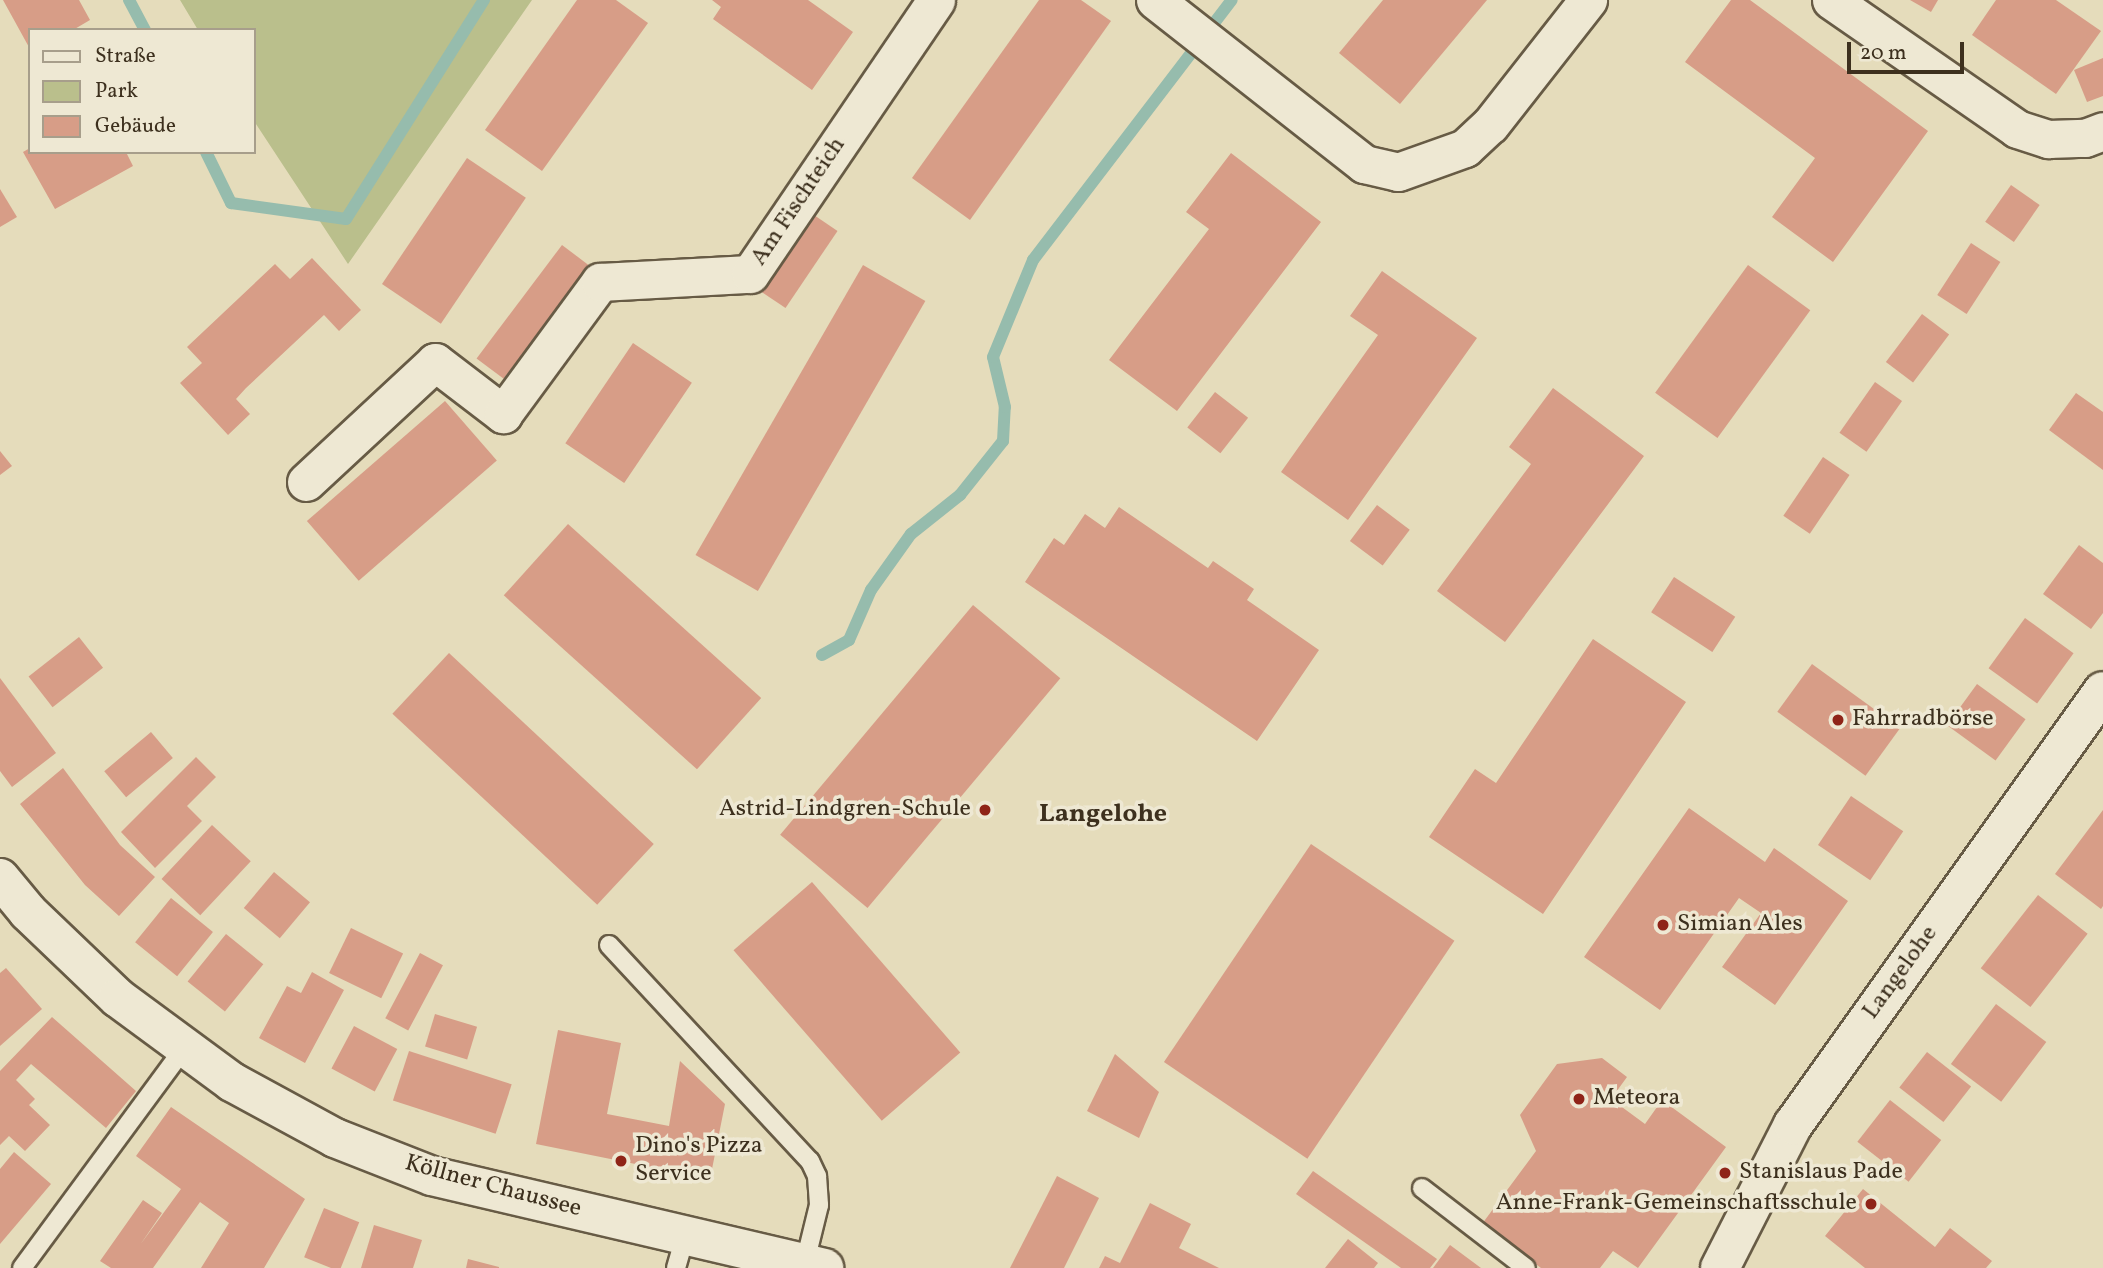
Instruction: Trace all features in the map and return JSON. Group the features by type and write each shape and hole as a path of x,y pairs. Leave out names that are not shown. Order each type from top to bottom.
{"street":[{"name":"Am Fischteich","path":"306,482 435,362 503,414 600,282 750,274 936,0"},
{"path":"1155,0 1363,164 1398,172 1465,148 1490,125 1588,0"},
{"path":"1848,5 2017,129 2048,139 2085,138 2103,131"},
{"name":"Langelohe","path":"1720,1268 1793,1125 2103,691"},
{"name":"Köllner Chaussee","path":"0,878 28,912 118,998 232,1082 335,1138 432,1176 681,1251 815,1265"}],"lane":[{"path":"609,945 810,1161 817,1175 819,1205 815,1265"},
{"path":"22,1268 185,1047"},
{"path":"1422,1188 1526,1268"}],"green space":[{"path":"180,0 532,0 348,264 256,124 256,28 197,28"}],"building":[{"path":"3,0 79,0 90,20 76,28 28,28 28,45"},
{"path":"577,0 616,0 648,23 542,171 485,130"},
{"path":"712,0 808,0 853,32 812,90 713,19 721,7"},
{"path":"1039,0 1081,0 1111,21 970,220 912,178"},
{"path":"1383,0 1487,0 1400,104 1339,53"},
{"path":"1731,0 1750,0 1928,131 1833,262 1772,217 1815,158 1685,62"},
{"path":"1910,0 1938,0 1931,12"},
{"path":"1996,0 2056,0 2101,31 2056,94 1972,35"},
{"path":"2103,58 2103,96 2087,102 2074,70"},
{"path":"28,149 28,154 127,154 133,166 55,209 23,152"},
{"path":"1231,153 1321,222 1177,411 1109,360 1209,229 1186,212"},
{"path":"467,158 526,198 441,324 382,284"},
{"path":"2011,185 2040,205 2014,242 1985,222"},
{"path":"0,189 17,217 0,227"},
{"path":"811,213 838,231 786,308 759,290"},
{"path":"1971,243 2000,262 1967,314 1937,295"},
{"path":"562,245 589,265 504,379 477,358"},
{"path":"312,258 361,310 339,331 324,315 246,388 236,399 250,414 228,435 180,383 202,363 187,347 275,264 290,279"},
{"path":"863,265 925,301 758,591 696,555"},
{"path":"1748,265 1810,310 1717,438 1655,393"},
{"path":"1382,271 1477,338 1348,520 1281,472 1378,335 1350,316"},
{"path":"1922,314 1949,334 1913,382 1886,362"},
{"path":"633,343 692,383 624,483 565,443"},
{"path":"1875,382 1902,401 1866,452 1839,433"},
{"path":"1553,388 1644,456 1505,642 1437,591 1531,464 1509,447"},
{"path":"1215,392 1248,418 1220,453 1187,427"},
{"path":"2076,393 2103,412 2103,470 2049,430"},
{"path":"445,401 497,461 359,581 307,521"},
{"path":"0,451 12,466 0,475"},
{"path":"1823,457 1850,475 1810,534 1783,516"},
{"path":"1377,505 1410,530 1383,566 1350,541"},
{"path":"1119,507 1208,568 1213,561 1254,589 1247,600 1319,650 1257,741 1025,582 1054,538 1064,545 1085,514 1105,528"},
{"path":"568,524 761,698 697,769 504,595"},
{"path":"2079,545 2103,563 2103,613 2091,629 2043,594"},
{"path":"1674,577 1735,617 1712,652 1651,612"},
{"path":"973,605 1060,678 867,908 780,835"},
{"path":"2025,618 2074,653 2037,703 1989,668"},
{"path":"79,637 103,668 53,707 29,676"},
{"path":"1593,639 1686,702 1543,914 1429,837 1475,769 1496,783"},
{"path":"449,653 654,844 597,905 392,714"},
{"name":"Fahrradbörse","path":"1812,664 1900,728 1866,776 1777,712"},
{"path":"0,678 56,753 12,787 0,771"},
{"path":"1977,684 2026,719 1996,761 1947,725"},
{"path":"151,732 173,758 126,797 104,771"},
{"path":"196,757 216,777 187,806 202,821 155,868 121,832"},
{"path":"63,768 120,845 155,877 119,916 85,885 20,804"},
{"path":"1851,796 1903,831 1870,880 1818,845"},
{"path":"1689,808 1765,862 1774,848 1848,901 1775,1005 1722,967 1761,913 1739,898 1660,1010 1584,957"},
{"path":"2103,810 2103,906 2101,909 2055,874"},
{"path":"212,825 251,861 200,915 162,879"},
{"path":"1311,844 1454,941 1307,1159 1164,1062"},
{"path":"274,872 310,902 280,938 244,908"},
{"path":"812,882 960,1053 882,1121 734,950"},
{"path":"2038,895 2088,934 2030,1007 1981,968"},
{"path":"171,898 213,932 177,976 135,942"},
{"path":"351,928 403,953 381,998 329,973"},
{"path":"226,934 263,964 225,1012 188,981"},
{"path":"420,953 443,965 408,1031 385,1018"},
{"path":"6,968 42,1009 0,1046 0,973"},
{"path":"312,972 344,990 305,1063 259,1038 287,986 301,993"},
{"path":"1996,1004 2046,1042 2001,1102 1951,1064"},
{"path":"435,1014 477,1027 467,1059 425,1047"},
{"path":"52,1017 136,1091 106,1128 31,1064 16,1080 35,1099 29,1105 50,1125 25,1151 9,1136 0,1145 0,1071"},
{"path":"354,1026 397,1049 375,1091 331,1068"},
{"path":"558,1030 621,1043 607,1114 669,1126 680,1061 725,1104 710,1179 536,1144"},
{"path":"409,1051 512,1084 496,1134 393,1100"},
{"path":"1927,1052 1971,1086 1943,1122 1899,1087"},
{"path":"1115,1054 1159,1092 1139,1138 1087,1111"},
{"path":"1602,1058 1627,1077 1611,1099 1645,1124 1662,1100 1726,1147 1638,1268 1613,1251 1600,1268 1541,1268 1482,1224 1536,1151 1520,1115 1557,1064"},
{"path":"1890,1100 1941,1140 1909,1182 1857,1142"},
{"path":"171,1107 305,1199 264,1268 201,1268 229,1223 200,1202 153,1268 111,1268 100,1261 143,1200 162,1213 140,1245 181,1189 136,1156"},
{"path":"14,1152 51,1184 0,1244 0,1169"},
{"path":"1313,1171 1437,1259 1430,1268 1401,1268 1296,1194"},
{"path":"1057,1176 1099,1198 1064,1268 1010,1268"},
{"path":"1863,1189 1935,1247 1950,1228 1992,1261 1986,1268 1865,1268 1825,1236"},
{"path":"1150,1203 1191,1224 1179,1248 1219,1268 1099,1268 1105,1256 1120,1263"},
{"path":"324,1208 359,1222 341,1268 331,1268 304,1257"},
{"path":"374,1225 422,1240 413,1268 361,1268"},
{"path":"1348,1239 1378,1263 1374,1268 1325,1268"},
{"path":"1450,1245 1481,1268 1433,1268"},
{"path":"468,1259 499,1267 499,1268 466,1268"}],"waterway":[{"path":"129,0 144,28"},
{"path":"207,154 231,203 346,219 484,0"},
{"path":"822,655 849,640 871,590 911,534 960,495 1003,441 1005,407 993,357 1033,260 1232,0"}],"place":[{"name":"Fahrradbörse","path":"1838,720"},
{"name":"Astrid-Lindgren-Schule","path":"985,810"},
{"name":"Simian Ales","path":"1663,925"},
{"name":"Meteora","path":"1579,1099"},
{"name":"Dino's Pizza Service","path":"621,1161"},
{"name":"Stanislaus Pade","path":"1725,1173"},
{"name":"Anne-Frank-Gemeinschaftsschule","path":"1871,1204"}],"district":[{"name":"Langelohe","path":"1103,815"}]}
